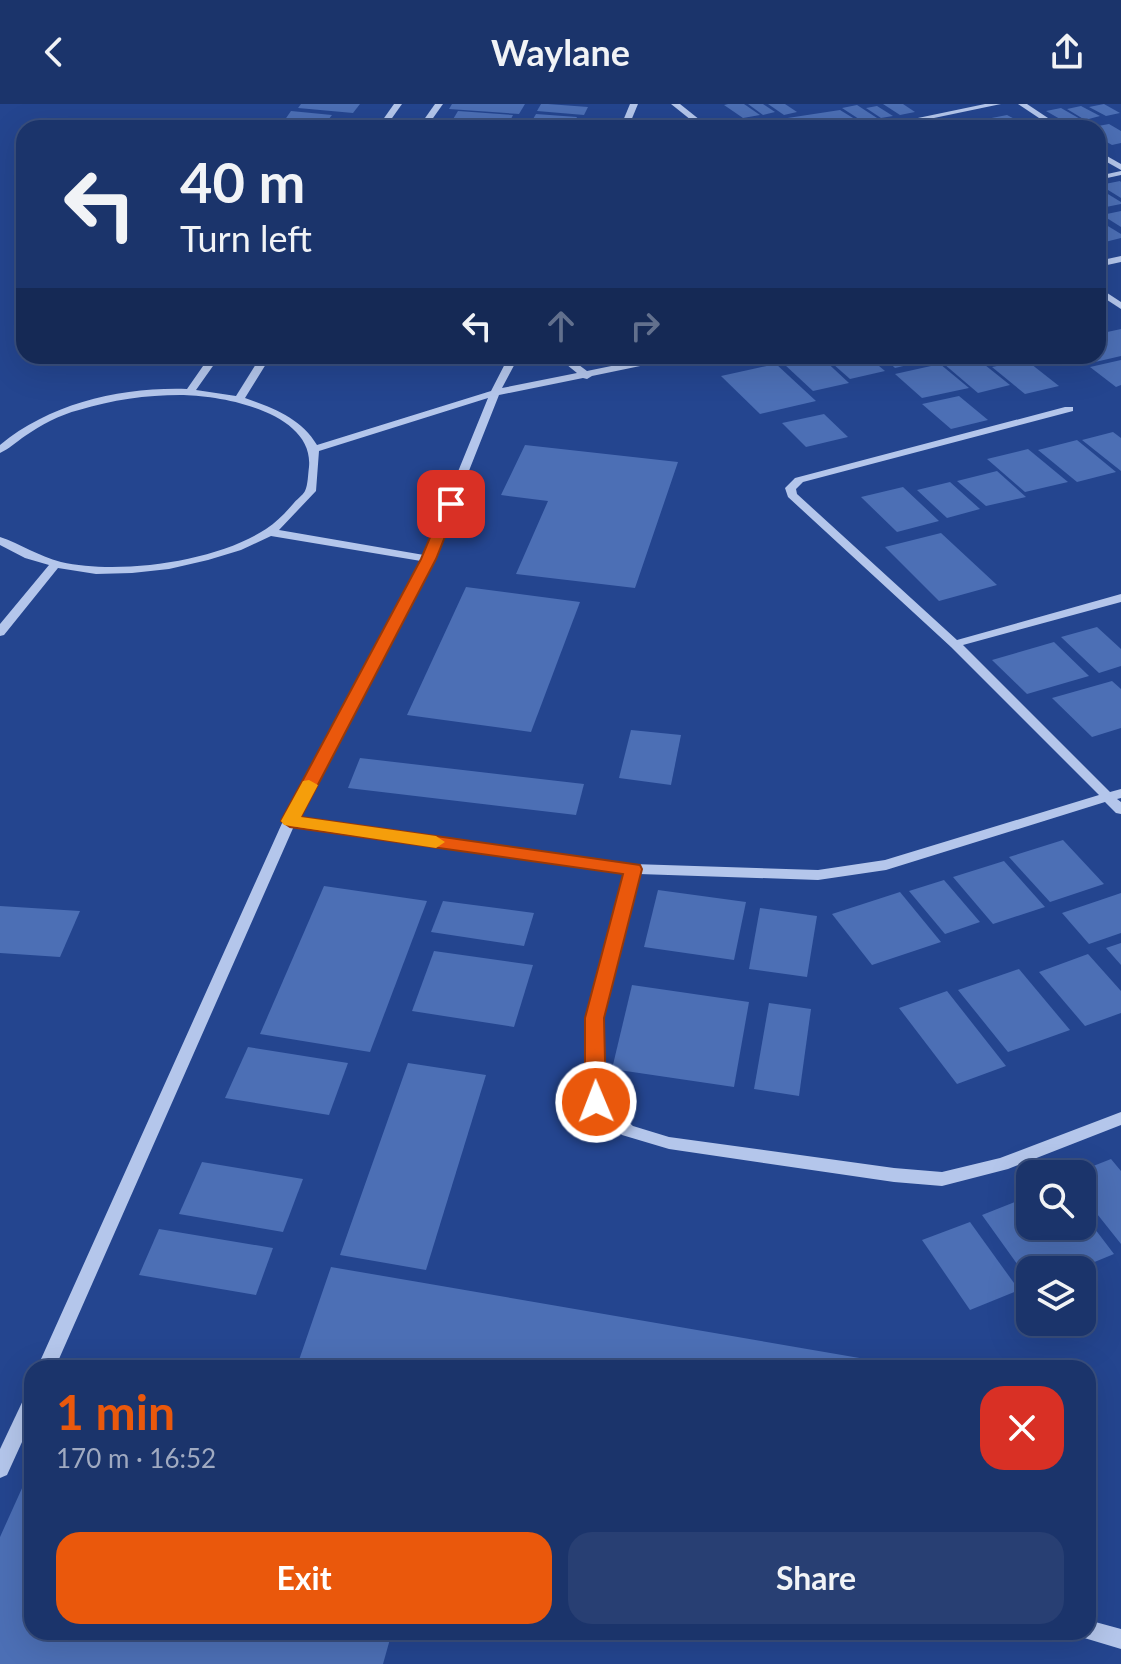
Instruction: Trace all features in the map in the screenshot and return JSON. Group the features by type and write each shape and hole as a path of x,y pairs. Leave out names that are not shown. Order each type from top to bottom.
{"street":[{"path":"677,105 693,104"},
{"path":"925,120 997,104"},
{"path":"1022,104 1047,120"},
{"path":"677,105 696,120"},
{"path":"1106,158 1121,171"},
{"path":"1110,161 1121,158"},
{"path":"190,392 209,364"},
{"path":"239,399 261,364"},
{"path":"50,1360 290,821 428,559 495,393 510,364"},
{"path":"571,364 587,376"},
{"path":"314,449 495,393 639,364"},
{"path":"0,450 21,432 71,409 130,395 190,392 239,399 286,420 299,428 314,449 311,491 269,532 206,559 128,571 55,565 16,551 0,540"},
{"path":"1069,409 799,480 790,488 792,495 1115,795 1121,810"},
{"path":"269,532 428,559"},
{"path":"0,632 55,565"},
{"path":"955,644 1121,598"},
{"path":"290,821 633,869 720,875 832,873 886,865 1115,795"},
{"path":"633,869 594,1018 596,1102 628,1131 669,1143 942,1179 1002,1164 1121,1118"},
{"path":"0,1469 24,1417"},
{"path":"1096,1632 1121,1639"}],"building":[{"path":"301,104 360,104 353,113 298,108"},
{"path":"452,104 525,104 519,114 449,109"},
{"path":"541,104 588,107 584,115 537,111"},
{"path":"744,104 760,115 743,118 724,105"},
{"path":"748,104 763,104 775,112 763,115"},
{"path":"768,104 785,104 797,112 784,115"},
{"path":"883,104 903,104 915,112 900,115"},
{"path":"1104,104 1120,113 1106,116 1089,107"},
{"path":"857,105 877,118 860,120 842,108"},
{"path":"877,106 893,116 881,118 866,108"},
{"path":"1081,106 1100,116 1085,120 1067,109"},
{"path":"1061,108 1082,120 1062,120 1046,111"},
{"path":"840,110 856,120 782,120"},
{"path":"291,111 332,115 328,120 285,120"},
{"path":"458,111 513,115 510,120 453,120"},
{"path":"536,114 577,117 575,120 532,120"},
{"path":"1007,115 1016,120 981,120"},
{"path":"1106,125 1121,131 1121,143 1112,145 1106,142"},
{"path":"1120,181 1121,198 1106,189 1106,184"},
{"path":"1106,193 1121,202 1106,207"},
{"path":"1121,211 1121,227 1106,218 1106,214"},
{"path":"1106,225 1121,234 1121,238 1106,242"},
{"path":"1121,329 1121,356 1106,360 1106,332"},
{"path":"1121,360 1121,385 1116,387 1090,367"},
{"path":"776,364 816,401 760,414 721,376"},
{"path":"784,364 829,364 849,383 813,391"},
{"path":"833,364 877,364 885,371 850,379"},
{"path":"891,364 912,364 895,368"},
{"path":"940,364 969,388 922,398 895,374"},
{"path":"944,364 984,364 1010,385 978,393"},
{"path":"1031,364 1059,386 1025,394 992,367"},
{"path":"959,396 988,420 951,429 922,404"},
{"path":"824,414 848,437 806,447 782,423"},
{"path":"1113,432 1121,438 1121,471 1082,440"},
{"path":"1077,440 1116,472 1077,482 1038,450"},
{"path":"525,445 678,462 635,588 516,574 548,501 501,495"},
{"path":"1028,449 1068,482 1025,492 987,459"},
{"path":"997,471 1026,497 986,506 957,481"},
{"path":"950,482 980,509 947,518 917,490"},
{"path":"903,487 939,521 897,532 861,497"},
{"path":"941,533 997,585 939,601 885,547"},
{"path":"466,587 580,602 531,732 407,715"},
{"path":"1097,627 1121,649 1121,666 1099,673 1061,637"},
{"path":"1054,642 1089,676 1027,694 992,660"},
{"path":"1112,681 1121,689 1121,728 1092,737 1052,698"},
{"path":"631,730 681,735 671,785 619,778"},
{"path":"360,758 584,784 576,815 348,788"},
{"path":"1063,840 1104,884 1050,902 1009,857"},
{"path":"1004,861 1045,907 993,924 953,877"},
{"path":"944,880 980,922 945,934 909,891"},
{"path":"324,886 427,901 370,1052 260,1034"},
{"path":"658,890 746,902 734,960 644,947"},
{"path":"900,892 941,942 872,965 832,914"},
{"path":"1121,893 1121,933 1089,944 1062,913"},
{"path":"443,901 534,913 524,946 431,932"},
{"path":"0,906 80,911 60,957 0,953"},
{"path":"760,908 817,916 807,977 749,969"},
{"path":"1121,943 1121,965 1106,948"},
{"path":"434,951 533,965 514,1027 412,1011"},
{"path":"1088,954 1121,991 1121,1013 1085,1026 1039,972"},
{"path":"1019,969 1070,1030 1008,1052 958,990"},
{"path":"632,985 749,1002 734,1087 612,1069"},
{"path":"947,991 1006,1066 957,1084 899,1008"},
{"path":"769,1003 811,1009 799,1096 754,1089"},
{"path":"248,1047 348,1063 329,1115 225,1098"},
{"path":"408,1063 486,1075 426,1270 340,1255"},
{"path":"1111,1159 1121,1171 1121,1244 1096,1213 1096,1165"},
{"path":"202,1162 303,1179 283,1232 179,1214"},
{"path":"1016,1202 1016,1240 1096,1240 1096,1230 1114,1254 1096,1261 1096,1256 1016,1256 1016,1262 982,1215"},
{"path":"970,1222 1016,1286 1016,1291 970,1310 922,1240"},
{"path":"159,1229 273,1248 256,1295 139,1275"},
{"path":"331,1267 871,1360 299,1360"},
{"path":"24,1484 24,1640 390,1640 383,1664 0,1664 0,1537"}],"slow traffic":[{"path":"309,785 290,821 436,842"}],"route":[{"path":"451,504 428,559 290,821 633,869 594,1018 596,1102"}]}
